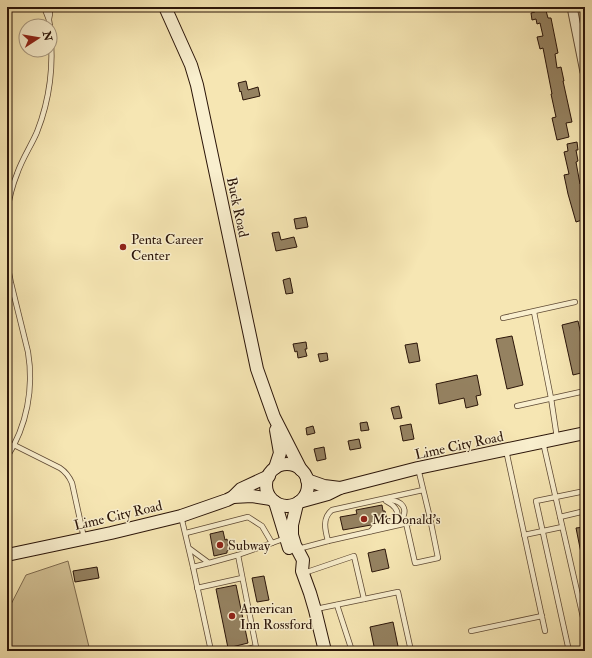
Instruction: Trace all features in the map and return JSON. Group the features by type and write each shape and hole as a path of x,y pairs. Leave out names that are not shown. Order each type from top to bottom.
{"street":[{"name":"Buck Road","path":"165,7 187,54 194,74 257,369 274,417 304,475"},
{"path":"572,7 585,72"},
{"name":"Buck Road","path":"272,472 280,453 274,417"},
{"name":"Lime City Road","path":"298,503 328,494 340,488 418,468 585,433"},
{"path":"273,501 287,506 298,503 303,499 308,488 304,475 297,467 288,464 281,465 272,472 267,479 266,485 267,492 273,501 297,568 302,572"},
{"name":"Lime City Road","path":"233,497 241,489 272,472"},
{"name":"Lime City Road","path":"304,475 324,486 340,488"},
{"name":"Lime City Road","path":"7,555 84,539 181,516 233,497 252,496 273,501"},
{"path":"298,503 292,525 292,535 303,560 302,572 315,610 325,651"}],"lane":[{"path":"44,7 48,18"},
{"path":"49,7 49,18"},
{"path":"7,212 17,174 36,132 48,99 52,72 52,58"},
{"path":"7,263 28,352 30,369 27,408 20,431 7,457"},
{"path":"503,318 574,302"},
{"path":"534,312 558,439"},
{"path":"517,406 585,391"},
{"path":"543,442 585,626"},
{"path":"14,445 66,472 72,483 84,539"},
{"path":"506,450 545,631"},
{"path":"406,523 415,563 438,558 418,468"},
{"path":"328,541 325,522 327,516 332,510 423,490"},
{"path":"569,651 536,501 585,491"},
{"path":"338,508 344,510 391,500 402,504 404,515 401,520 374,527 369,532"},
{"path":"386,501 391,503 397,510 397,519 393,523"},
{"path":"560,516 585,511"},
{"path":"181,516 190,550 211,651"},
{"path":"186,533 248,518 262,526 272,543"},
{"path":"297,549 430,518"},
{"path":"524,535 562,527"},
{"path":"193,567 238,555 286,538"},
{"path":"190,550 209,563"},
{"path":"238,555 256,647 240,651"},
{"path":"302,572 354,556 364,599"},
{"path":"197,588 242,578"},
{"path":"315,610 398,592 411,651"},
{"path":"337,605 352,651"},
{"path":"471,631 542,616"}],"shaded area":[{"path":"68,561 90,651 7,651 7,612 26,575"}],"building":[{"path":"545,7 548,18 551,18 558,53 555,54 557,68 561,67 572,122 566,123 569,137 557,140 552,118 556,117 552,94 543,48 540,49 537,37 543,36 540,23 537,24 536,19 532,20 531,13 535,12 534,8"},
{"path":"246,81 248,90 258,87 260,96 243,100 238,83"},
{"path":"577,142 578,150 576,150 578,161 576,162 580,184 585,183 585,219 576,222 564,175 569,174 564,152 568,151 567,144"},
{"path":"306,217 308,227 296,229 294,219"},
{"path":"279,232 281,240 294,237 297,247 276,251 272,233"},
{"path":"290,278 293,293 286,294 283,280"},
{"path":"578,321 585,352 585,372 573,375 562,325"},
{"path":"512,336 523,385 507,389 496,339"},
{"path":"306,342 307,349 305,349 307,356 298,358 297,351 295,352 293,344"},
{"path":"417,343 420,361 409,363 405,345"},
{"path":"327,353 328,360 320,362 318,354"},
{"path":"477,375 481,395 476,396 478,405 466,408 464,398 439,404 436,384"},
{"path":"399,406 402,418 394,419 391,408"},
{"path":"367,422 369,430 361,431 360,423"},
{"path":"411,424 414,439 403,441 400,426"},
{"path":"313,426 315,433 307,435 306,428"},
{"path":"359,439 361,448 350,450 348,441"},
{"path":"324,447 326,459 317,461 314,449"},
{"name":"McDonald's","path":"382,505 387,520 371,525 343,530 340,517 357,514 356,510"},
{"path":"585,527 585,557 582,558 576,528"},
{"name":"Subway","path":"223,531 225,540 227,539 229,550 227,553 214,556 210,534"},
{"path":"385,549 389,568 372,572 368,553"},
{"path":"97,567 99,578 75,582 73,571"},
{"path":"264,576 269,600 257,602 252,578"},
{"name":"American Inn Rossford","path":"236,585 248,643 228,648 216,589"},
{"path":"393,622 399,651 375,651 370,627"}],"place":[{"name":"Penta Career Center","path":"123,247"},
{"name":"McDonald's","path":"364,519"},
{"name":"Subway","path":"220,545"},
{"name":"American Inn Rossford","path":"232,616"}]}
